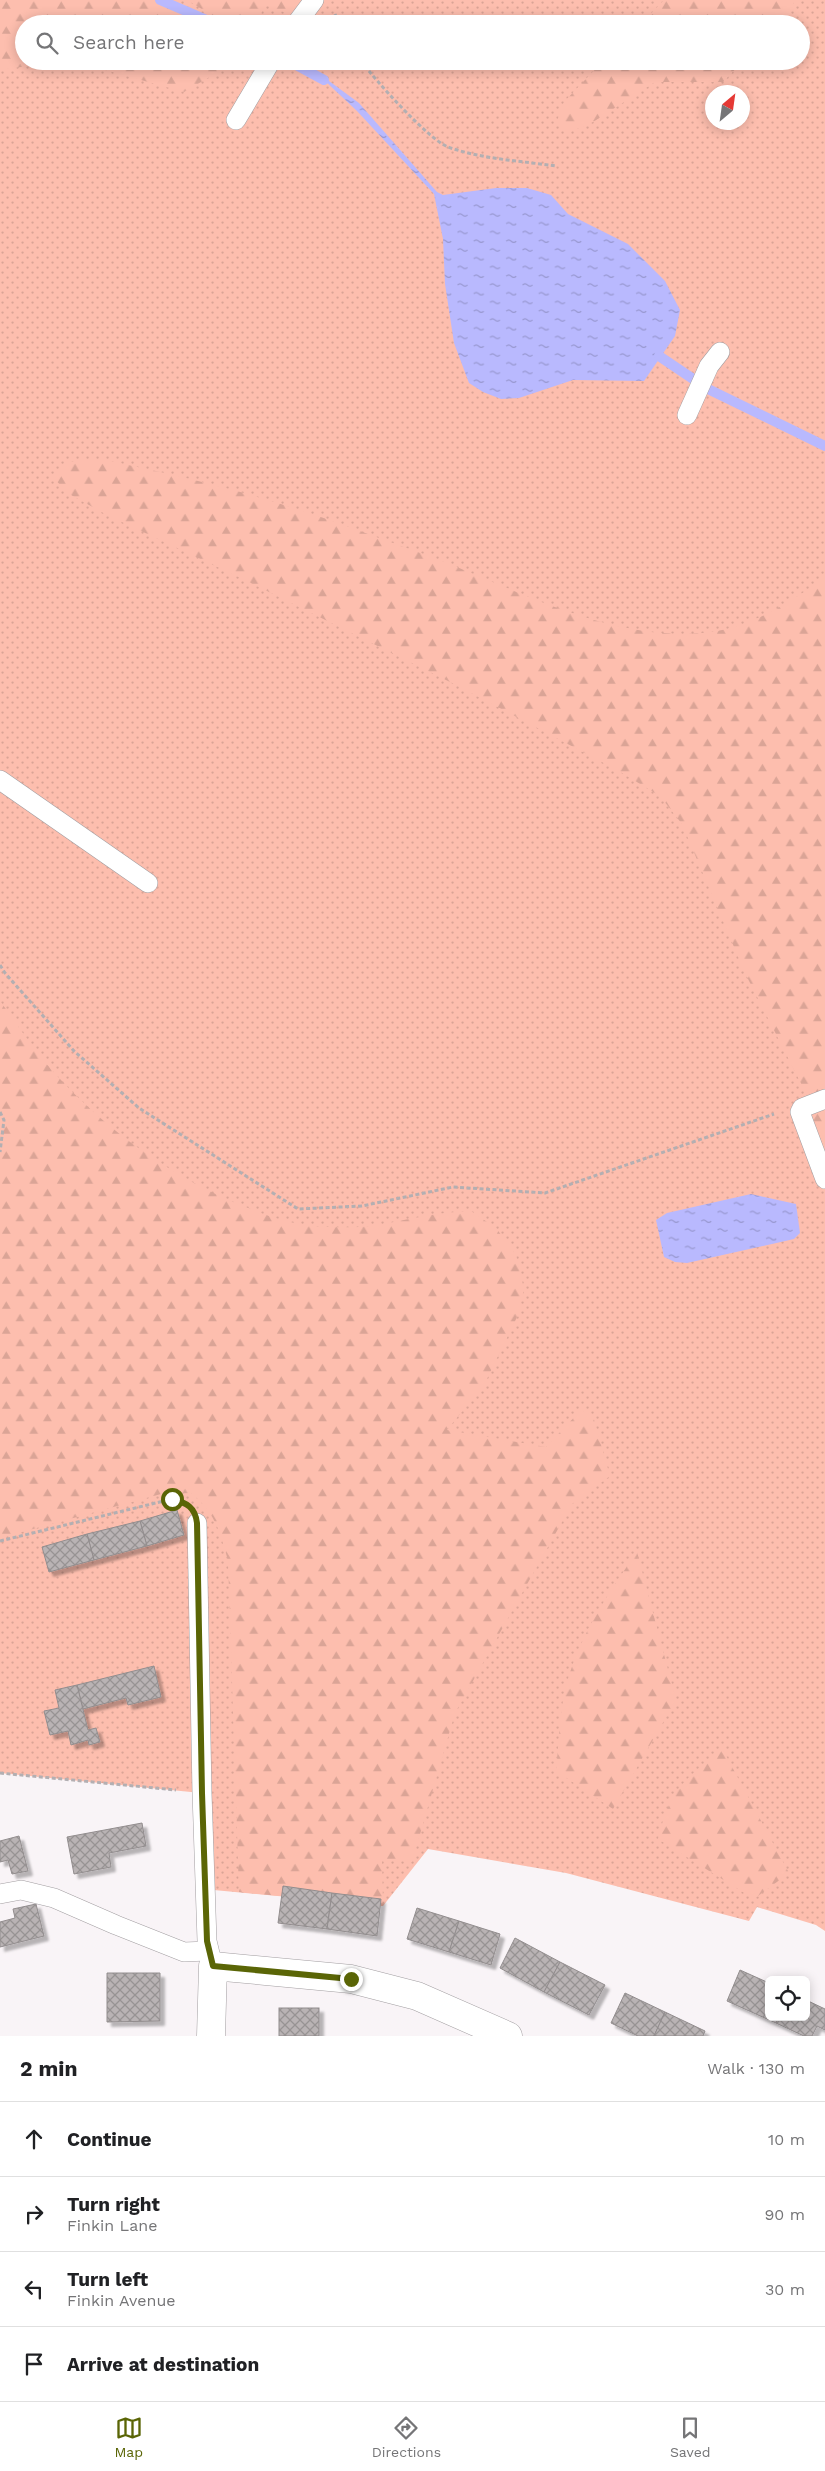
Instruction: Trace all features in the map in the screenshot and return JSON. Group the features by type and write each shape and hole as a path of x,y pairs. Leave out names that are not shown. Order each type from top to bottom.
{"street":[{"path":"211,2036 210,1958 351,1979 417,1996 508,2036"}],"lane":[{"path":"303,15 314,0"},
{"path":"236,120 266,70"},
{"path":"690,409 715,359"},
{"path":"0,780 148,883"},
{"path":"825,1099 802,1108 800,1112 825,1179"},
{"path":"0,1894 21,1890 54,1898 184,1952 210,1958 202,1793 197,1523"}],"path":[{"path":"368,70 422,126 446,146 497,158 556,166"},
{"path":"0,965 74,1051 139,1108 298,1209 362,1206 452,1187 545,1193 780,1112"},
{"path":"0,1112 4,1120 0,1152"},
{"path":"0,1541 172,1499 188,1504 196,1512 197,1523"},
{"path":"0,1773 202,1793"}],"green space":[{"path":"0,0 825,0 825,1931 816,1925 757,1907 749,1921 566,1873 428,1849 383,1906 203,1889 201,1793 0,1773"},
{"path":"0,0 160,0 195,15 15,15 15,68 0,70"},
{"path":"187,0 297,0 297,15 289,15 266,3 260,15 211,15"},
{"path":"664,0 796,0 784,15 650,15"},
{"path":"105,70 222,70 184,92"},
{"path":"594,70 734,70 723,82 655,82 593,122 570,132 557,121 564,102"},
{"path":"101,459 193,480 284,505 429,556 554,607 619,626 652,632 685,634 724,630 759,618 792,600 825,578 825,1181 805,1126 813,1107 745,973 682,824 660,796 617,770 454,684 245,580 107,515 71,495 52,477 68,462"},
{"path":"0,1001 35,1050 56,1075 105,1122 159,1162 188,1180 218,1195 257,1212 296,1223 315,1226 365,1227 433,1215 471,1211 496,1228 516,1255 524,1289 518,1315 485,1383 447,1430 546,1447 581,1410 593,1416 610,1476 572,1504 455,1713 412,1862 382,1859 383,1906 239,1892 228,1560 216,1523 206,1508 191,1493 161,1494 0,1538"},
{"path":"637,1552 676,1700 613,1809 556,1771 560,1721 565,1691 577,1653 604,1601"},
{"path":"723,1750 789,1873 754,1899 658,1839 667,1809 680,1787 698,1769"}],"water":[{"path":"324,80 329,81 359,103 437,192 443,195 496,188 527,188 551,195 568,214 628,244 665,281 680,310 675,336 644,381 573,380 519,398 501,399 483,392 469,383 454,343 445,284 443,239 434,194 357,111"},
{"path":"751,1194 796,1204 800,1233 794,1239 687,1263 675,1262 664,1257 656,1220 667,1213"}],"building":[{"path":"177,1510 184,1535 147,1546 140,1521"},
{"path":"140,1521 147,1546 94,1560 87,1534"},
{"path":"87,1534 94,1560 49,1572 42,1547"},
{"path":"154,1666 161,1697 128,1705 126,1698 83,1709 77,1685"},
{"path":"77,1685 88,1730 96,1728 100,1742 89,1745 88,1740 71,1745 68,1731 50,1735 44,1711 59,1708 55,1690"},
{"path":"142,1823 146,1846 109,1853 111,1867 74,1874 67,1837"},
{"path":"19,1836 28,1871 12,1874 8,1860 0,1862 0,1841"},
{"path":"283,1886 332,1893 327,1929 278,1923"},
{"path":"332,1893 381,1899 377,1936 327,1929"},
{"path":"36,1904 44,1936 0,1947 0,1922 15,1918 13,1909"},
{"path":"417,1908 459,1921 449,1952 407,1939"},
{"path":"459,1921 500,1934 491,1965 449,1952"},
{"path":"515,1938 560,1962 544,1992 500,1968"},
{"path":"560,1962 605,1985 589,2015 544,1992"},
{"path":"740,1970 765,1981 765,2018 727,2001"},
{"path":"107,1973 160,1973 160,2021 107,2022"},
{"path":"625,1993 665,2012 654,2036 638,2036 611,2023"},
{"path":"810,2002 825,2009 825,2030 817,2026 812,2036 804,2036 776,2023 777,2021 810,2021"},
{"path":"279,2008 319,2008 319,2036 279,2036"},
{"path":"665,2012 705,2031 703,2036 654,2036"}],"waterway":[{"path":"160,0 195,15"},
{"path":"306,70 324,80"},
{"path":"659,356 708,389 825,446"}],"route":[{"path":"172,1499 188,1504 196,1512 197,1523 207,1941 213,1966 351,1979"}]}
